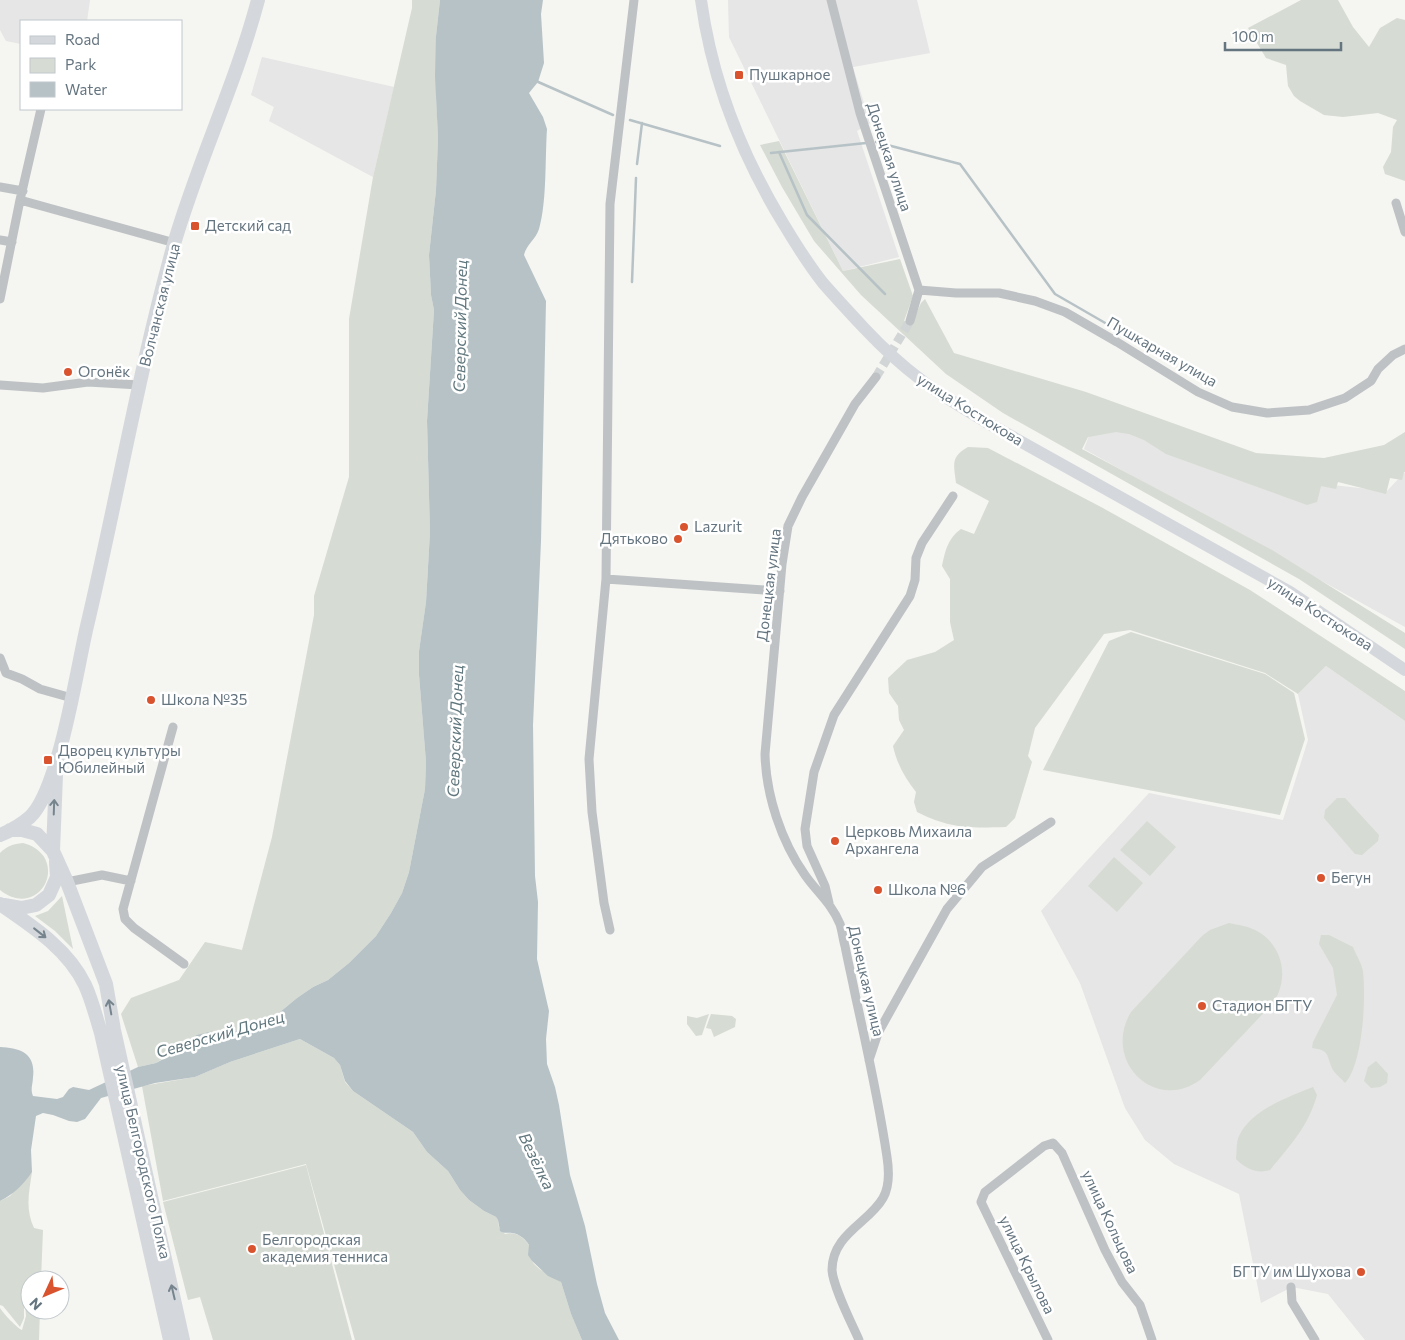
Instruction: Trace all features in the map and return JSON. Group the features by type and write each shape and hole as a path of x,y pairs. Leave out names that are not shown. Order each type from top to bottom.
{"main road":[{"name":"Волчанская улица","path":"56,764 72,698 139,385 175,243 199,168 243,53 258,0"},
{"name":"улица Костюкова","path":"701,0 708,44 725,103 737,135 764,192 800,251 822,282 882,347 919,379 958,405 1290,592 1405,670"},
{"path":"3,834 31,816 41,803 56,764"},
{"path":"49,895 57,877 54,854 56,764"},
{"path":"3,834 22,830 36,834 54,854"},
{"name":"улица Белгородского Полка","path":"54,854 67,882 106,984 107,1031 135,1154 183,1340"},
{"path":"0,904 21,908 36,904 67,882"},
{"path":"0,904 45,936 73,966 107,1031"},
{"name":"улица Белгородского Полка","path":"135,1154 170,1340"}],"street":[{"path":"610,930 604,903 592,812 590,760 606,579 610,204 634,0"},
{"name":"Донецкая улица","path":"831,0 860,113 918,290"},
{"path":"0,299 21,195 42,110"},
{"path":"0,187 175,243"},
{"path":"1396,203 1405,232"},
{"path":"0,240 12,242"},
{"path":"910,321 918,290"},
{"name":"Пушкарная улица","path":"918,290 956,293 998,293 1035,301 1065,312 1198,392 1232,407 1267,413 1309,410 1345,398 1371,381 1378,369 1393,355 1405,349"},
{"name":"Донецкая улица","path":"859,1340 840,1298 832,1270 835,1255 842,1240 854,1226 874,1210 883,1198 888,1184 888,1159 840,924 829,904 805,875 783,835 766,774 766,754 782,564 788,526 802,497 855,404 876,377"},
{"path":"0,384 43,388 88,382 139,385"},
{"path":"829,904 826,886 806,846 805,829 814,772 834,714 910,596 916,580 916,558 922,543 953,496"},
{"path":"606,579 780,591"},
{"path":"0,658 6,673 22,679 40,690 72,698"},
{"path":"173,727 123,909 125,919 134,928 184,964"},
{"path":"869,1060 878,1033 947,909 982,867 1052,822"},
{"path":"67,882 102,875 131,881"},
{"name":"улица Кольцова","path":"981,1202 985,1192 1044,1146 1053,1143 1062,1153 1105,1250 1122,1282 1140,1305 1152,1340"},
{"name":"улица Крылова","path":"981,1202 1048,1340"},
{"path":"1292,1287 1292,1302 1315,1340"}],"shaded area":[{"path":"0,0 90,0 87,20 20,20 20,44 6,41 0,30"},
{"path":"728,0 917,0 930,53 853,67 870,123 857,131 899,257 843,271 729,37"},
{"path":"262,57 394,87 373,177 269,121 274,107 251,95"},
{"path":"1112,425 1323,484 1387,491 1405,472 1405,627 1084,449 1090,433"},
{"path":"1326,666 1405,721 1405,1340 1365,1340 1328,1294 1292,1287 1261,1303 1239,1194 1174,1164 1145,1140 1125,1108 1080,983 1041,911 1149,793 1283,820 1308,740 1298,694"}],"green space":[{"path":"412,0 440,0 436,36 438,138 436,190 429,255 431,295 434,310 427,421 430,532 426,602 419,651 419,675 426,762 425,789 409,872 402,893 376,936 349,963 328,980 313,987 274,1017 247,1030 216,1031 177,1049 156,1063 138,1067 121,1014 131,998 179,980 205,942 242,950 272,837 314,615 314,596 349,477 349,319 373,177 412,8"},
{"path":"1301,0 1338,0 1353,27 1369,47 1380,28 1397,18 1405,20 1405,181 1385,174 1383,167 1391,152 1393,127 1397,120 1378,113 1343,117 1324,115 1300,101 1294,96 1288,86 1286,65 1266,58 1248,28"},
{"path":"779,141 843,271 900,259 913,296 904,321 911,325 921,303 925,299 954,353 1086,392 1256,453 1324,458 1384,445 1405,432 1405,472 1402,480 1390,478 1386,494 1338,482 1336,489 1321,486 1317,502 1307,505 1166,454 1144,440 1129,434 1116,432 1088,437 1082,449 1272,550 1405,633 1405,649 1299,579 1003,413 946,374 861,295 814,241 760,145"},
{"path":"968,447 988,448 1101,507 1250,590 1405,691 1405,721 1326,666 1298,694 1265,673 1130,630 1104,634 1035,728 1028,756 1032,762 1015,818 1006,827 960,826 940,822 917,812 914,802 916,792 902,770 893,746 904,730 899,720 898,706 889,693 888,678 907,660 935,652 954,640 950,622 950,579 942,566 944,555 953,536 961,529 974,534 989,501 956,483 954,462 958,454"},
{"path":"1131,632 1265,674 1294,693 1305,739 1280,815 1043,770 1109,641"},
{"path":"1337,798 1345,798 1379,835 1378,841 1362,855 1355,854 1324,818 1325,810"},
{"path":"1147,821 1176,847 1150,876 1120,850"},
{"path":"23,843 38,850 46,860 48,872 45,883 38,893 28,898 15,898 0,890 0,853 10,846"},
{"path":"1114,857 1143,883 1117,912 1088,886"},
{"path":"62,896 73,949 55,931 35,916 48,911"},
{"name":"Стадион БГТУ","path":"1229,923 1255,930 1265,936 1272,944 1281,962 1282,973 1278,993 1273,1003 1200,1080 1183,1089 1166,1090 1150,1086 1137,1076 1128,1063 1123,1048 1124,1030 1131,1012 1202,936 1210,930"},
{"path":"1321,935 1329,935 1353,947 1363,972 1362,1030 1356,1061 1345,1083 1333,1070 1325,1052 1312,1048 1313,1042 1337,995 1333,968 1319,944"},
{"path":"709,1014 702,1035 696,1036 687,1024 687,1016 697,1018"},
{"path":"711,1014 732,1016 736,1019 735,1027 714,1037 711,1029 706,1028"},
{"path":"300,1039 334,1058 340,1065 345,1082 353,1091 413,1132 427,1152 448,1171 469,1200 496,1217 499,1228 505,1234 516,1234 524,1239 529,1245 529,1256 532,1262 561,1282 582,1340 355,1340 306,1164 163,1201 142,1086 195,1077 230,1062"},
{"path":"1376,1061 1388,1074 1387,1083 1380,1087 1371,1088 1364,1081 1368,1067"},
{"path":"1313,1087 1317,1095 1309,1117 1298,1135 1270,1170 1252,1170 1236,1159 1239,1136 1252,1119 1271,1106"},
{"name":"Белгородская академия тенниса","path":"306,1165 352,1340 213,1340 200,1297 188,1300 163,1202"},
{"path":"32,1172 28,1200 29,1214 34,1228 43,1230 41,1270 20,1270 20,1320 23,1320 20,1327 3,1306 0,1305 0,1201 10,1196"},
{"path":"0,1308 10,1320 22,1330 25,1320 40,1320 39,1340 0,1340"}],"water":[{"path":"440,0 543,0 541,14 544,63 538,82 529,93 543,117 547,129 545,193 539,229 524,255 546,301 541,541 533,725 535,876 538,902 537,959 549,1011 546,1039 547,1064 559,1105 570,1175 585,1226 605,1313 619,1340 582,1340 561,1282 548,1276 532,1261 528,1255 529,1245 526,1241 518,1235 500,1231 496,1217 469,1200 448,1171 427,1152 413,1132 353,1091 345,1081 340,1065 334,1058 300,1039 230,1062 195,1077 155,1083 101,1098 85,1119 77,1122 43,1113 36,1116 31,1150 32,1172 18,1189 0,1201 0,1047 20,1051 29,1057 33,1069 33,1096 57,1099 63,1097 73,1087 89,1090 138,1067 156,1063 197,1035 209,1032 247,1030 274,1017 297,998 328,980 349,963 376,936 402,893 409,872 425,789 426,762 419,675 419,651 426,602 430,532 427,421 434,310 431,295 429,255 436,190 438,138 435,76 436,36"}],"waterway":[{"path":"536,81 613,115"},
{"path":"630,120 720,146"},
{"path":"637,164 642,123"},
{"path":"876,142 960,164 1055,294 1107,324"},
{"path":"771,153 866,143"},
{"path":"779,152 807,215 885,294"},
{"path":"632,282 636,178"}],"tunnel":[{"path":"876,377 910,321"}],"place":[{"name":"Пушкарное","path":"739,75"},
{"name":"Детский сад","path":"195,226"},
{"name":"Огонёк","path":"68,372"},
{"name":"Lazurit","path":"684,527"},
{"name":"Дятьково","path":"678,539"},
{"name":"Школа №35","path":"151,700"},
{"name":"Дворец культуры Юбилейный","path":"48,760"},
{"name":"Церковь Михаила Архангела","path":"835,841"},
{"name":"Бегун","path":"1321,878"},
{"name":"Школа №6","path":"878,890"},
{"name":"Стадион БГТУ","path":"1202,1006"},
{"name":"Белгородская академия тенниса","path":"252,1249"},
{"name":"БГТУ им Шухова","path":"1361,1272"}],"water label":[{"name":"Северский Донец","path":"460,326"},
{"name":"Северский Донец","path":"455,731"},
{"name":"Северский Донец","path":"220,1034"},
{"name":"Везёлка","path":"537,1161"}]}
